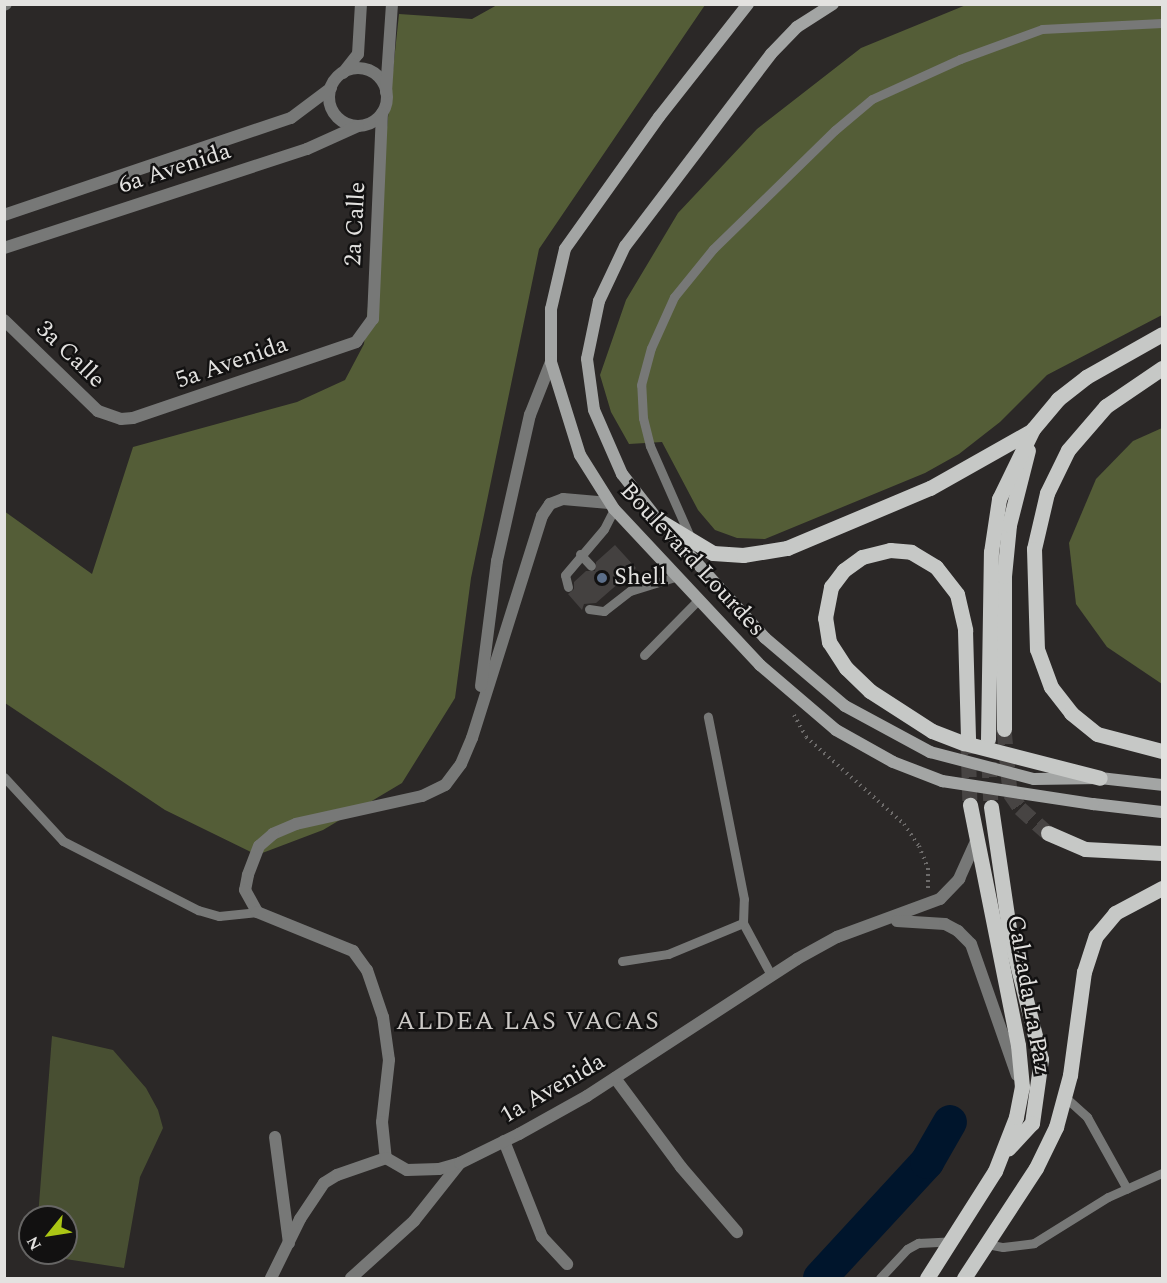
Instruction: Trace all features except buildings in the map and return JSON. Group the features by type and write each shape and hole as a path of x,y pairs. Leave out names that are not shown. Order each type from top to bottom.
{"main road":[{"name":"Boulevard Lourdes","path":"748,4 659,117 565,249 551,309 551,362 580,455 611,506 675,577 792,696 836,730 916,773 953,784 1162,812"},
{"name":"Boulevard Lourdes","path":"833,4 797,27 733,101 625,246 599,301 587,359 594,410 622,474 658,520 765,638 845,706 892,734 948,759 1034,779 1101,778 1162,785"},
{"path":"988,740 992,524 1010,473 1033,429 1071,388 1162,334"},
{"path":"1162,368 1106,406 1068,450 1047,493 1034,549 1040,663 1056,694 1083,725 1110,740 1162,751"},
{"path":"658,520 692,543 714,553 735,555 804,543 970,468 1033,429"},
{"path":"1004,729 1004,576 1009,525 1033,429"},
{"path":"968,739 965,630 957,594 936,567 911,552 890,550 862,557 848,566 831,587 825,618 829,642 864,687 932,731 964,743 1101,778"},
{"name":"Calzada La Paz","path":"927,1278 953,1241 1003,1154 1022,1087 1018,1045 970,805"},
{"path":"991,807 1010,936 1041,1059 1032,1123 1003,1154"},
{"path":"1048,833 1079,848 1162,853"},
{"name":"Calzada La Paz","path":"964,1278 1045,1151 1065,1097 1084,972 1096,936 1115,914 1162,888"}],"street":[{"path":"361,4 358,54 331,88 330,104 337,117 358,126 369,124 382,112 386,93 392,4"},
{"path":"342,74 366,70 381,81 386,93"},
{"name":"6a Avenida","path":"4,216 291,118 331,88"},
{"name":"2a Calle","path":"365,335 373,320 382,112"},
{"name":"6a Avenida","path":"4,248 307,150 358,126"},
{"name":"3a Calle","path":"4,320 98,411 110,416"},
{"name":"5a Avenida","path":"110,416 133,418 347,346 365,335"},
{"path":"477,717 497,561 530,415 551,362"},
{"path":"271,1278 300,1219 324,1184 337,1175 386,1158 382,1122 389,1060 383,1017 367,970 353,951 257,912 245,891 248,875 264,838 296,824 422,796 445,785 464,758 542,516 550,504 563,499 611,506"},
{"name":"1a Avenida","path":"386,1158 407,1170 460,1163 504,1141 615,1078 771,975 837,937 928,905 956,884 977,839"},
{"name":"1a Avenida","path":"884,920 937,923 964,935 976,957 1022,1087"},
{"path":"615,1078 681,1167 737,1232"},
{"path":"275,1137 289,1243"},
{"path":"504,1141 542,1237 567,1264"},
{"path":"351,1278 414,1221 460,1163"}],"lane":[{"path":"692,543 650,446 643,418 641,385 651,348 674,297 713,249 835,130 883,94 997,44 1042,29 1162,23"},
{"path":"568,587 565,575 580,554 604,529 611,506"},
{"path":"580,554 591,566"},
{"path":"589,609 604,611 619,598 675,577"},
{"path":"612,589 619,598"},
{"path":"644,655 698,600"},
{"path":"708,717 744,899 743,923 771,975"},
{"path":"4,777 63,841 198,910 219,916 257,912"},
{"path":"622,961 668,954 743,923"},
{"path":"1065,1097 1088,1117 1126,1189"},
{"path":"987,1244 1003,1247 1034,1243 1126,1189 1162,1173"},
{"path":"880,1278 907,1249 918,1243 953,1241"}],"path":[{"path":"792,696 797,724 807,737 904,824 919,846 928,868 928,905"}],"green space":[{"path":"497,5 705,5 539,249 471,578 455,698 402,783 323,830 257,855 165,810 5,703 4,511 92,574 133,447 297,402 345,380 364,344 399,14 472,19"},
{"path":"966,5 1162,5 1162,315 1047,375 1000,422 959,454 925,473 765,539 737,538 715,530 698,510 662,442 629,444 611,412 600,375 626,300 678,213 757,129 861,48"},
{"path":"1162,428 1162,684 1107,647 1076,604 1069,543 1096,479 1133,441"},
{"path":"52,1036 113,1050 146,1088 158,1110 163,1128 140,1177 124,1268 78,1261 78,1205 39,1205"}],"waterway":[{"path":"820,1278 927,1162 950,1122"}],"tunnel":[{"path":"1004,729 1010,793 1020,808 1048,833"},
{"path":"968,739 970,805"},
{"path":"988,739 991,807"}],"place":[{"name":"Shell","path":"602,578"}],"district":[{"name":"ALDEA LAS VACAS","path":"528,1022"}]}
